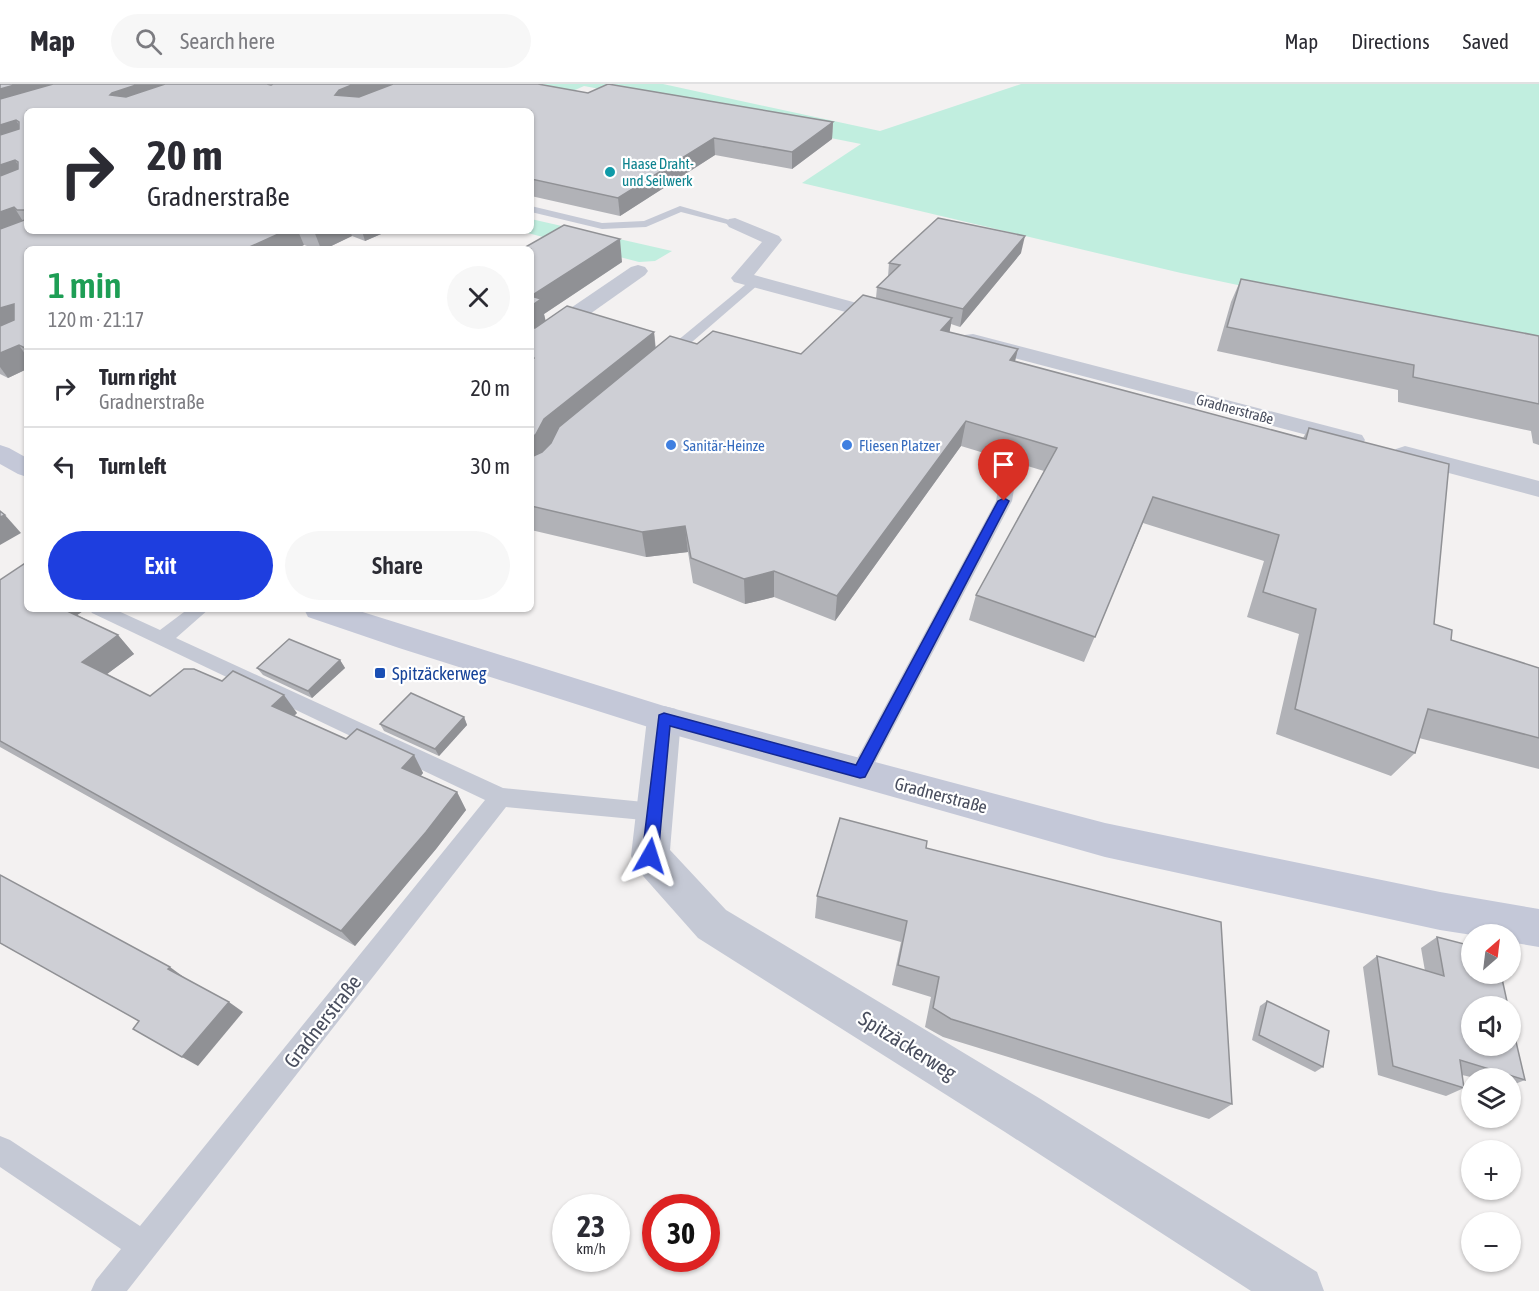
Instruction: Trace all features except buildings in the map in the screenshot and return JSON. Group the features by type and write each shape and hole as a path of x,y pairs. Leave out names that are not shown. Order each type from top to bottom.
{"main road":[{"path":"0,453 24,467"},
{"name":"Gradnerstraße","path":"338,612 358,615 664,719 1106,840 1440,911 1539,928"}],"street":[{"path":"735,223 773,240 741,278 916,325"},
{"path":"534,343 638,271"},
{"name":"Gradnerstraße","path":"951,334 1539,489"},
{"name":"Spitzäckerweg","path":"664,719 650,856 712,924 1022,1115 1298,1291"}],"lane":[{"path":"534,210 602,226 646,224 680,209 735,223"},
{"path":"655,367 755,282"},
{"path":"860,772 1004,501 1009,472"},
{"path":"105,612 501,797 654,812"},
{"path":"163,638 196,612"},
{"name":"Gradnerstraße","path":"107,1291 501,797"},
{"path":"0,1149 144,1246"}],"green space":[{"path":"497,84 663,84 880,131 1021,84 1539,84 1539,349 1181,273 802,183 861,144 780,128 785,124 584,86 566,94"},
{"path":"534,220 672,251 655,261 639,262 532,234 534,234"}],"place":[{"name":"Haase Draht- und Seilwerk","path":"610,172"},
{"name":"Sanitär-Heinze","path":"671,445"},
{"name":"Fliesen Platzer","path":"847,445"},
{"name":"Spitzäckerweg","path":"380,673"}],"route":[{"path":"650,856 664,719 860,772 1004,501"}]}
